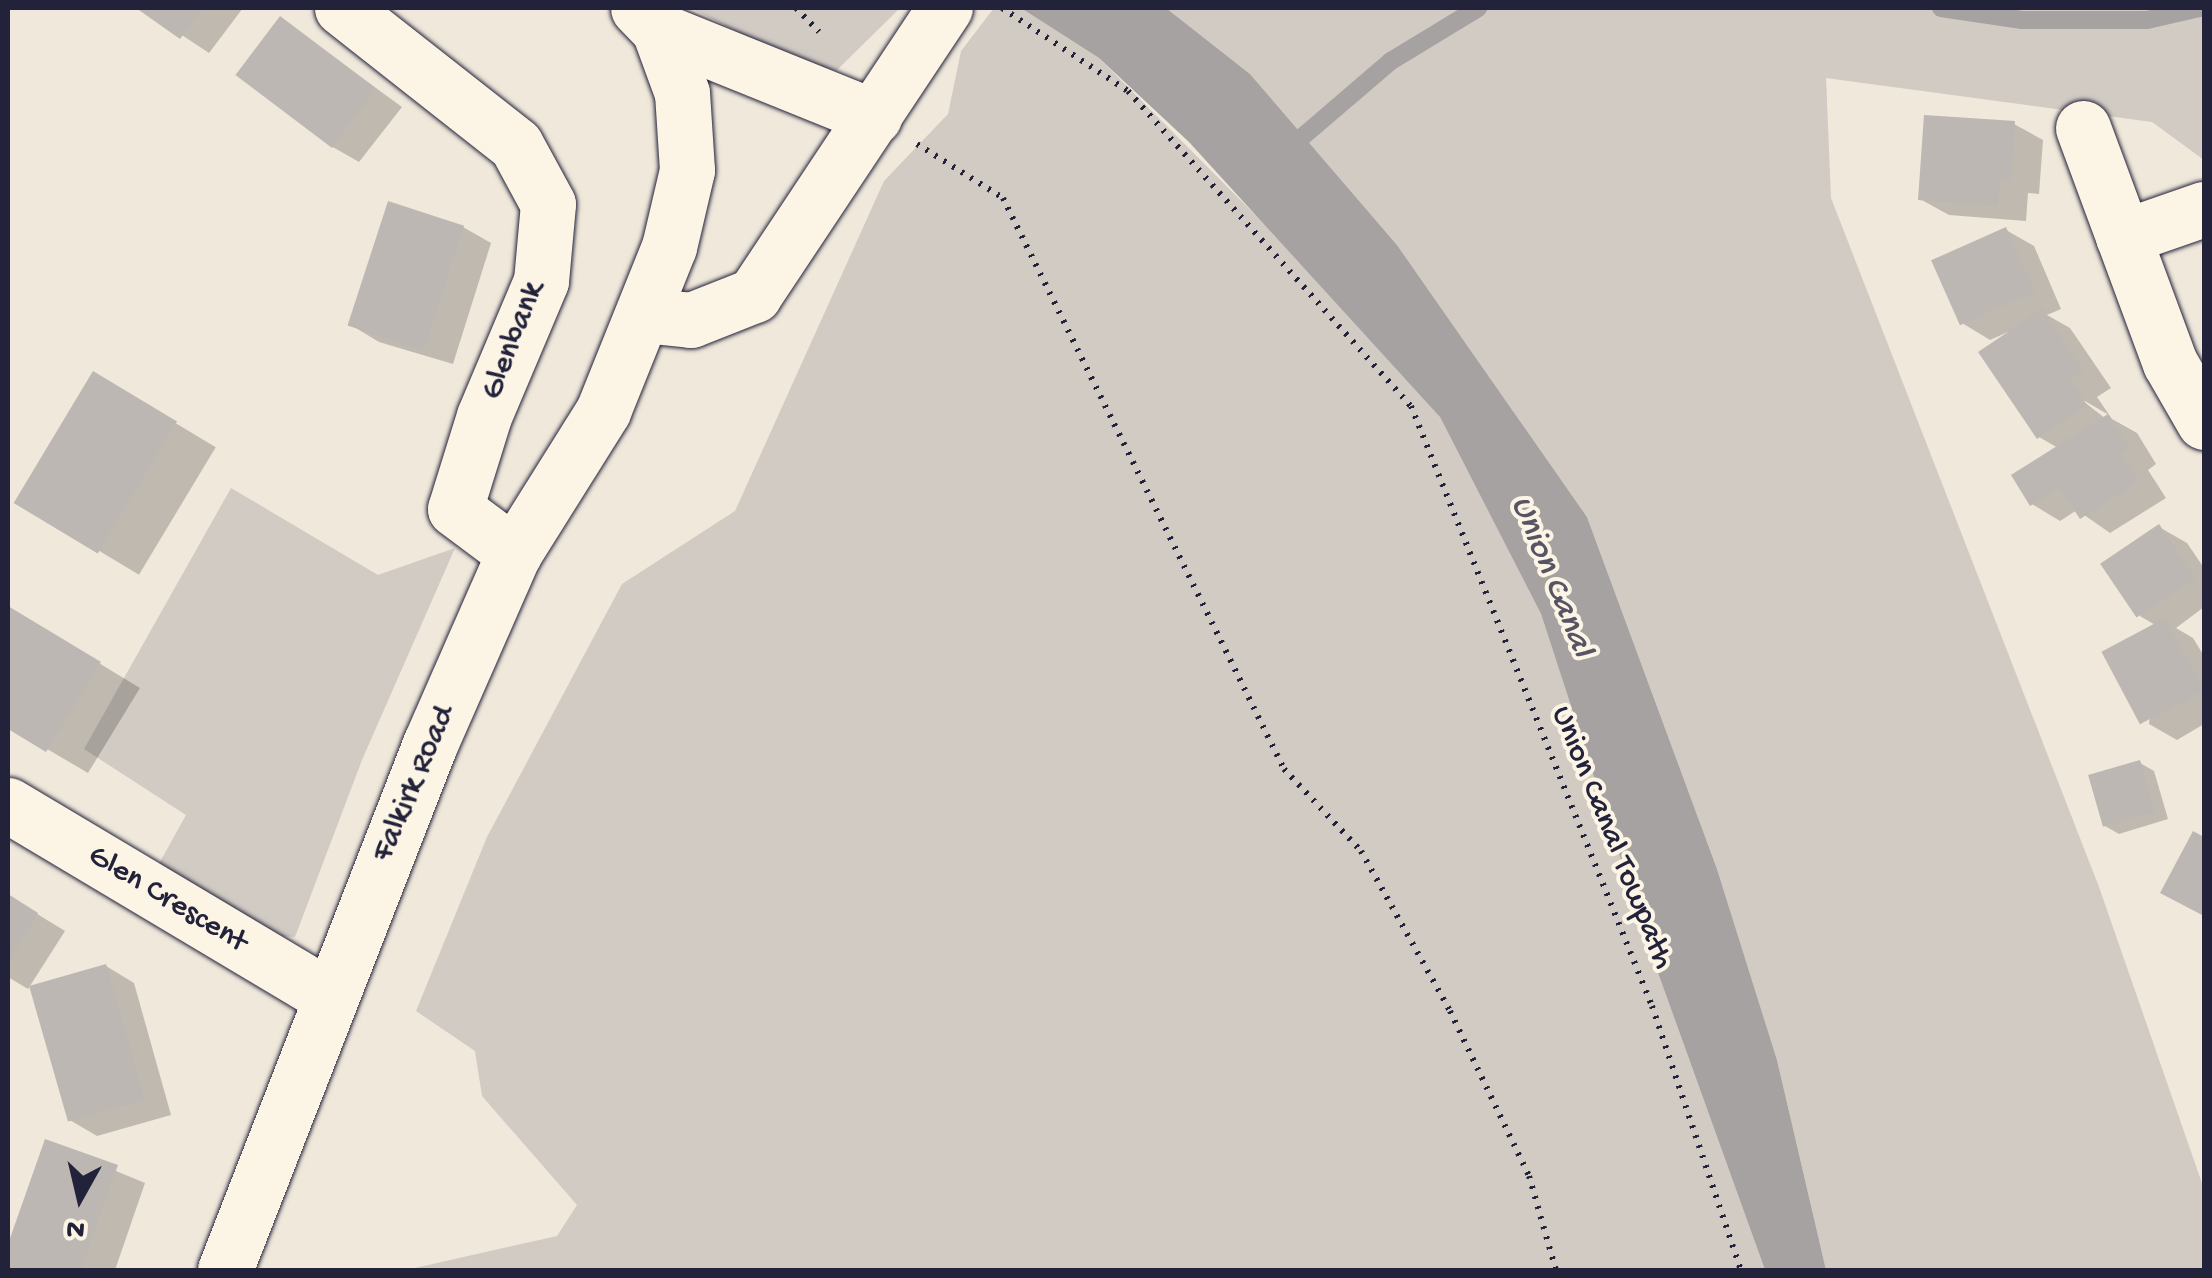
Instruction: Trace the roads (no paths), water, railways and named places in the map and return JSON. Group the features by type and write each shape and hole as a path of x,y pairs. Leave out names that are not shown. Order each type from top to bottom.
{"street":[{"name":"Glenbank","path":"342,8 516,145 548,204 540,281 484,416 455,509 514,553"},
{"path":"643,315 691,320 754,295 937,17"},
{"name":"Falkirk Road","path":"225,1270 327,996 514,553 603,411 669,247 686,170 682,93 648,18"},
{"path":"648,18 874,118"},
{"path":"2083,128 2170,363 2204,422"},
{"path":"2123,237 2204,208"},
{"name":"Glen Crescent","path":"8,805 327,996"}],"water":[{"name":"Union Canal","path":"1021,8 1166,8 1250,74 1397,245 1587,517 1717,869 1777,1060 1826,1270 1765,1270 1657,970 1541,614 1440,417 1189,142 1099,58"}],"waterway":[{"path":"1287,150 1391,61 1478,8"},
{"path":"1941,8 2022,20 2147,20 2200,8"}]}
